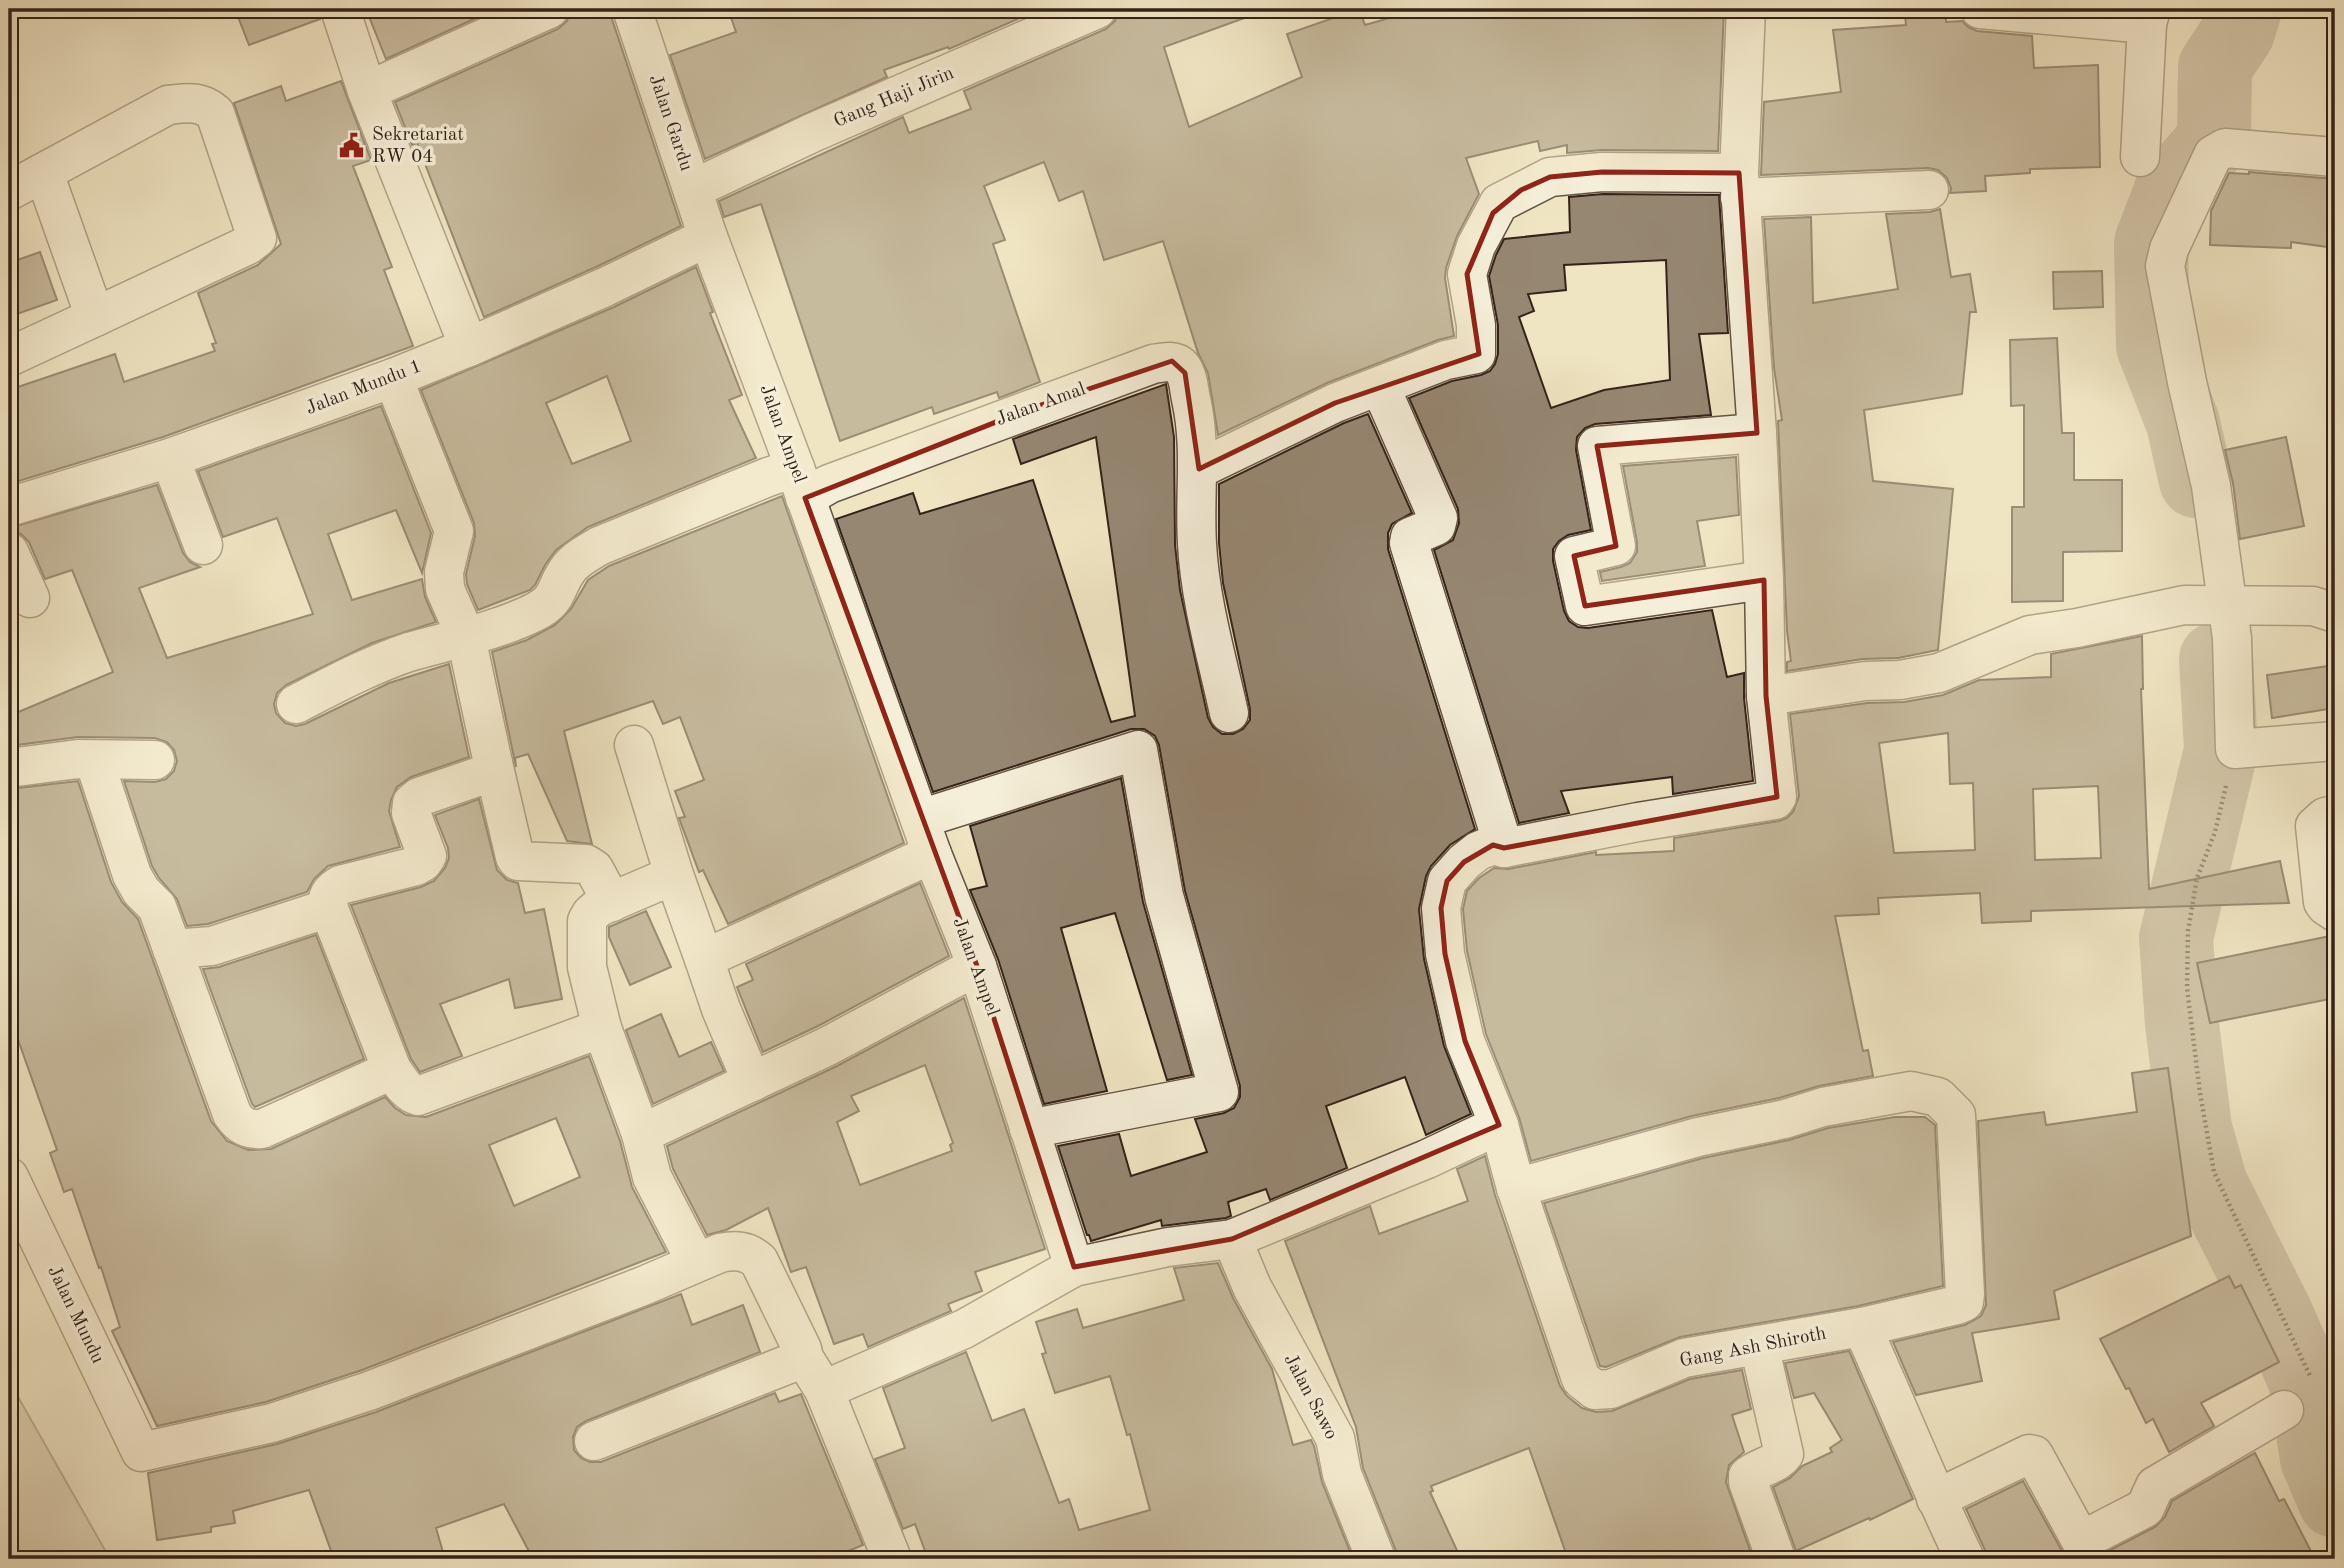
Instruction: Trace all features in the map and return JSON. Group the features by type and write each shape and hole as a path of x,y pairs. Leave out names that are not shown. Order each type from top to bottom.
{"street":[{"path":"340,9 367,91 469,347"},
{"path":"367,91 550,9"},
{"name":"Jalan Gardu","path":"632,9 708,237"},
{"name":"Gang Haji Jirin","path":"693,189 814,132 1026,23 1097,9"},
{"path":"1746,9 1740,185 1757,433 1766,696 1939,673 2029,635 2209,605 2313,606 2335,613"},
{"path":"1980,9 2149,17 2140,158"},
{"path":"9,191 168,105 193,102 208,107 215,113 257,235 254,242 9,357"},
{"path":"2335,157 2225,148 2213,155 2169,249 2165,265 2187,382 2211,486 2209,605 2232,638 2235,749 2335,741"},
{"path":"44,173 95,317"},
{"path":"1229,713 1204,602 1196,509 1199,469 1335,403 1446,360 1476,354 1476,325 1468,274 1476,246 1499,203 1550,177 1589,173 1740,185 1929,190"},
{"name":"Jalan Mundu 1","path":"9,507 170,458 393,377 605,287 708,237"},
{"name":"Jalan Ampel","path":"708,237 800,483 926,836 977,966 1074,1267"},
{"name":"Jalan Amal","path":"800,483 829,484 1153,364 1172,361 1180,364 1185,373 1196,421 1199,469"},
{"path":"393,377 454,531 444,572 444,589 466,637 515,857 518,860 586,864 594,869 611,902"},
{"path":"1380,386 1438,519 1436,526 1410,537 1409,543 1504,848"},
{"path":"1757,433 1597,446 1616,546 1574,556 1585,606 1764,580"},
{"path":"170,458 203,545"},
{"path":"296,704 381,663 533,614 552,602 569,568 599,546 768,477 800,483"},
{"path":"9,552 30,598"},
{"name":"Gang Ash Shiroth","path":"1516,1188 1698,1137 1785,1119 1823,1107 1911,1091 1938,1097 1956,1115 1964,1302 1957,1306 1861,1327 1684,1358 1611,1389 1595,1390 1581,1379 1516,1188 1499,1125 1465,1041 1445,954 1441,908 1447,881 1478,851 1493,845 1504,848 1638,822 1775,800 1778,792 1766,696"},
{"path":"634,746 674,875 721,1010 752,1082"},
{"path":"704,959 926,836 1138,750 1164,896 1219,1092 1029,1129"},
{"path":"9,768 78,759 155,760"},
{"path":"94,760 132,874 141,891 157,907 232,1114 238,1122 252,1129 262,1129 392,1070"},
{"path":"493,762 491,770 484,775 419,797 412,803 411,813 427,856 423,862 341,885 334,889 328,898 329,908 392,1070 412,1095 418,1096 603,1028"},
{"path":"2335,814 2325,817 2315,826 2323,902 2335,912"},
{"path":"674,875 611,902 591,914 587,921 587,967 603,1028 641,1134 652,1177 696,1262 730,1251 751,1254 759,1261 804,1358 824,1390 884,1557"},
{"path":"172,949 212,946 329,908"},
{"path":"641,1134 828,1046 977,966"},
{"path":"824,1390 964,1329 1074,1267 1168,1247 1232,1240 1416,1164 1499,1125"},
{"name":"Jalan Mundu","path":"9,1177 141,1452 272,1423 369,1391 643,1286 696,1262"},
{"name":"Jalan Sawo","path":"1232,1240 1252,1287 1335,1438 1342,1474 1376,1559"},
{"path":"1861,1327 1965,1559"},
{"path":"1759,1345 1784,1454 1782,1458 1753,1472 1748,1476 1748,1482 1776,1559"},
{"path":"593,1441 804,1358"},
{"path":"1936,1499 2029,1454 2036,1459 2087,1550 2145,1508 2155,1486 2284,1410"}],"path":[{"path":"2235,749 2215,832 2197,878 2188,931 2187,988 2200,1093 2214,1172 2313,1385"}],"highlighted area":[{"path":"1602,172 1739,173 1757,433 1597,446 1616,546 1574,556 1585,606 1764,580 1766,696 1777,797 1504,848 1493,845 1464,862 1447,881 1441,908 1445,954 1465,1041 1499,1125 1232,1239 1074,1267 977,966 805,498 1026,410 1172,361 1185,373 1199,469 1335,403 1479,354 1467,274 1493,213 1521,190 1550,177"}],"shaded area":[{"path":"9,1381 110,1559 9,1559"}],"building":[{"path":"235,9 319,9 320,19 249,45"},
{"path":"366,9 496,9 386,59"},
{"path":"570,9 611,9 611,16 681,226 484,317 417,143 412,145 395,102 558,29 567,21"},
{"path":"728,9 1017,9 1020,18 949,49 948,47 884,70 887,77 705,159 670,55 736,32"},
{"path":"1119,9 1257,9 1258,13 1164,47 1189,127 1302,77 1287,34 1359,9 1365,25 1421,9 1724,9 1718,151 1602,150 1567,153 1567,145 1540,151 1538,141 1466,158 1479,194 1457,236 1446,268 1445,278 1454,336 1327,383 1218,435 1208,373 1198,353 1163,241 1104,260 1083,191 1059,201 1044,162 984,186 1005,240 993,244 1040,382 999,398 997,392 934,414 932,407 840,441 761,204 724,217 719,201 903,117 909,133 971,109 964,91 1106,29 1115,21"},
{"path":"1946,13 1946,22 1962,21 1977,31 2032,36 2034,68 2098,65 2100,167 2030,169 2030,173 1985,176 1986,191 1950,193 1947,178 1938,170 1928,168 1761,175 1764,102 1841,92 1833,30 1906,25 1905,16"},
{"path":"341,81 371,160 353,166 392,267 384,270 413,346 163,437 9,484 9,390 115,354 124,382 215,351 212,344 216,343 198,293 258,265 281,244 234,103 281,86 286,101"},
{"path":"2249,172 2335,179 2335,248 2291,242 2291,248 2210,245 2211,211 2229,173"},
{"path":"1603,194 1719,195 1728,333 1699,334 1711,415 1595,424 1585,428 1577,437 1576,450 1591,530 1568,535 1559,541 1553,549 1553,561 1564,611 1569,621 1578,627 1588,628 1712,610 1727,677 1744,673 1753,781 1673,794 1672,777 1561,791 1569,813 1519,823 1434,550 1453,540 1459,523 1458,509 1409,398 1452,381 1490,371 1498,354 1498,325 1489,276 1496,255 1504,239 1570,232 1569,197","holes":["1666,260 1670,380 1604,390 1551,408 1519,317 1534,311 1528,294 1566,290 1564,265"]},
{"path":"1940,209 1951,277 1970,274 1976,312 1970,312 1962,394 1864,410 1873,481 1953,489 1938,650 1898,658 1862,659 1787,671 1787,662 1791,661 1787,631 1778,421 1782,420 1774,368 1764,219 1811,217 1813,303 1898,289 1886,214"},
{"path":"40,252 57,300 17,314 9,291 9,263"},
{"path":"696,267 713,312 710,313 742,395 729,400 756,458 588,527 556,550 530,590 478,610 467,584 466,574 475,536 474,523 421,390 614,307","holes":["607,376 631,441 572,464 546,403"]},
{"path":"2102,271 2103,307 2054,309 2053,272"},
{"path":"2057,338 2062,433 2074,433 2074,480 2122,480 2122,551 2063,552 2063,601 2012,602 2012,507 2024,507 2024,405 2011,406 2010,340"},
{"path":"1166,384 1174,437 1175,545 1180,590 1208,718 1213,727 1222,734 1233,734 1243,729 1250,720 1250,709 1223,583 1219,543 1219,484 1368,414 1412,513 1392,524 1388,533 1388,549 1475,829 1450,845 1431,866 1426,876 1419,909 1424,959 1444,1046 1471,1114 1426,1135 1405,1077 1326,1106 1347,1168 1270,1200 1266,1189 1228,1202 1231,1216 1226,1218 1162,1226 1161,1220 1091,1241 1058,1146 1119,1134 1131,1176 1207,1152 1195,1119 1224,1113 1234,1108 1240,1097 1240,1086 1185,891 1159,745 1155,736 1144,729 1131,729 933,792 836,519 913,493 920,514 1033,480 1111,722 1135,716 1096,437 1021,464 1013,439"},
{"path":"381,406 431,533 422,573 396,510 328,534 352,600 422,579 425,597 436,622 372,643 286,685 277,693 274,704 276,713 285,723 296,726 305,724 389,683 449,664 469,757 411,777 397,787 389,811 400,847 328,866 314,879 307,892 208,924 187,926 177,899 152,866 124,781 155,782 166,779 174,771 177,761 174,750 167,742 155,738 78,737 9,746 9,716 113,672 72,570 45,579 29,542 21,534 9,531 9,528 157,485 183,553 190,562 200,567 139,588 167,658 313,614 277,518 223,537 198,471"},
{"path":"2286,437 2304,526 2240,539 2233,483 2225,450"},
{"path":"1736,457 1739,515 1697,521 1705,566 1602,581 1600,572 1630,563 1637,552 1623,466"},
{"path":"782,496 904,843 728,924 703,870 699,872 679,818 685,817 675,791 704,780 680,717 663,724 653,701 564,731 592,844 567,841 528,754 515,758 516,767 492,652 527,640 555,625 571,609 588,580 609,566"},
{"path":"2142,636 2141,689 2149,889 2280,861 2289,903 2031,911 2031,921 1982,923 1980,893 1878,898 1879,914 1835,916 1863,1051 1868,1050 1873,1076 1692,1116 1531,1161 1519,1117 1486,1034 1467,951 1463,909 1467,891 1479,878 1494,868 1508,869 1596,852 1596,855 1674,851 1674,838 1787,818 1793,812 1799,796 1790,714 1867,703 1904,702 1943,695 1979,680 2051,677 2051,654","holes":["1948,733 1950,784 1973,783 1975,850 1894,853 1879,743","2098,786 2101,858 2035,860 2033,789"]},
{"path":"2335,665 2335,708 2272,718 2267,675"},
{"path":"1121,778 1143,902 1192,1075 1167,1080 1115,913 1061,928 1107,1091 1044,1104 998,959 970,890 987,886 970,826"},
{"path":"78,781 111,882 122,902 138,919 211,1121 227,1141 248,1150 271,1149 385,1097 406,1115 426,1117 589,1056 620,1141 632,1187 666,1252 362,1370 266,1402 157,1426 112,1331 120,1327 101,1267 99,1268 72,1189 64,1192 50,1153 57,1150 9,1014 9,789","holes":["556,1118 580,1177 514,1206 489,1145"]},
{"path":"479,799 497,870 507,880 518,883 525,913 544,909 562,999 515,1008 509,979 440,1004 462,1056 420,1072 411,1059 351,905 421,887 434,881 445,868 449,858 448,848 435,815"},
{"path":"920,883 949,956 818,1026 763,1052 737,987 753,980 746,964"},
{"path":"646,911 671,967 630,985 609,937 609,927"},
{"path":"316,935 364,1059 255,1107 203,969 219,967"},
{"path":"2335,935 2335,998 2210,1023 2197,963"},
{"path":"964,998 1045,1249 975,1272 982,1291 948,1304 951,1311 868,1347 863,1334 834,1344 806,1267 791,1272 768,1208 726,1230 707,1235 673,1169 667,1146 837,1066","holes":["925,1065 953,1143 950,1145 952,1151 860,1185 837,1122 859,1111 851,1096"]},
{"path":"661,1014 679,1057 711,1042 724,1071 653,1104 626,1030"},
{"path":"2168,1068 2191,1236 2054,1291 2059,1319 1972,1333 1982,1381 1916,1395 1893,1342 1965,1325 1981,1316 1986,1305 1978,1121 2044,1112 2046,1125 2137,1112 2132,1073"},
{"path":"1895,1117 1925,1117 1935,1125 1943,1286 1858,1306 1680,1337 1606,1367 1600,1366 1544,1203 1703,1158 1789,1140 1828,1128"},
{"path":"1485,1156 1495,1195 1560,1386 1567,1396 1582,1408 1596,1412 1612,1411 1690,1379 1742,1370 1751,1409 1732,1415 1744,1452 1729,1465 1726,1482 1753,1559 1568,1559 1529,1448 1431,1486 1433,1491 1430,1492 1461,1559 1397,1559 1363,1468 1356,1427 1285,1241 1370,1206 1379,1234 1468,1201 1457,1169"},
{"path":"1218,1263 1233,1298 1272,1369 1293,1445 1311,1440 1314,1446 1322,1482 1353,1559 928,1559 915,1524 903,1529 875,1459 905,1448 883,1388 966,1352 992,1421 1024,1409 1059,1503 1069,1499 1079,1530 1150,1510 1130,1434 1127,1435 1110,1376 1055,1393 1042,1354 1046,1353 1036,1322 1077,1309 1083,1328 1184,1300 1174,1268"},
{"path":"2229,1276 2235,1288 2241,1285 2279,1362 2201,1403 2214,1426 2169,1452 2153,1419 2146,1423 2100,1339"},
{"path":"681,1294 692,1325 743,1305 760,1352 586,1421 577,1427 573,1437 574,1450 581,1458 590,1462 601,1462 775,1393 779,1402 801,1394 863,1545 829,1559 533,1559 504,1504 436,1528 445,1559 334,1559 309,1490 233,1511 235,1523 211,1527 211,1532 157,1540 148,1473 277,1444 376,1412"},
{"path":"1849,1351 1913,1499 1796,1551 1773,1487 1790,1478 1802,1466 1832,1452 1830,1448 1842,1440 1814,1393 1794,1398 1785,1363"},
{"path":"2255,1453 2279,1501 2284,1499 2315,1559 2093,1559 2155,1527 2165,1517 2172,1501"},
{"path":"2023,1481 2069,1559 1987,1559 1966,1509"}],"waterway":[{"path":"2196,481 2183,423 2153,346 2151,243 2172,188 2214,140 2215,67 2238,32 2245,9"},
{"path":"2216,659 2221,750 2176,938 2182,1024 2195,1128 2211,1185 2275,1312 2305,1380 2317,1459 2335,1501"}],"place":[{"name":"Sekretariat RW 04","path":"352,146"}]}
